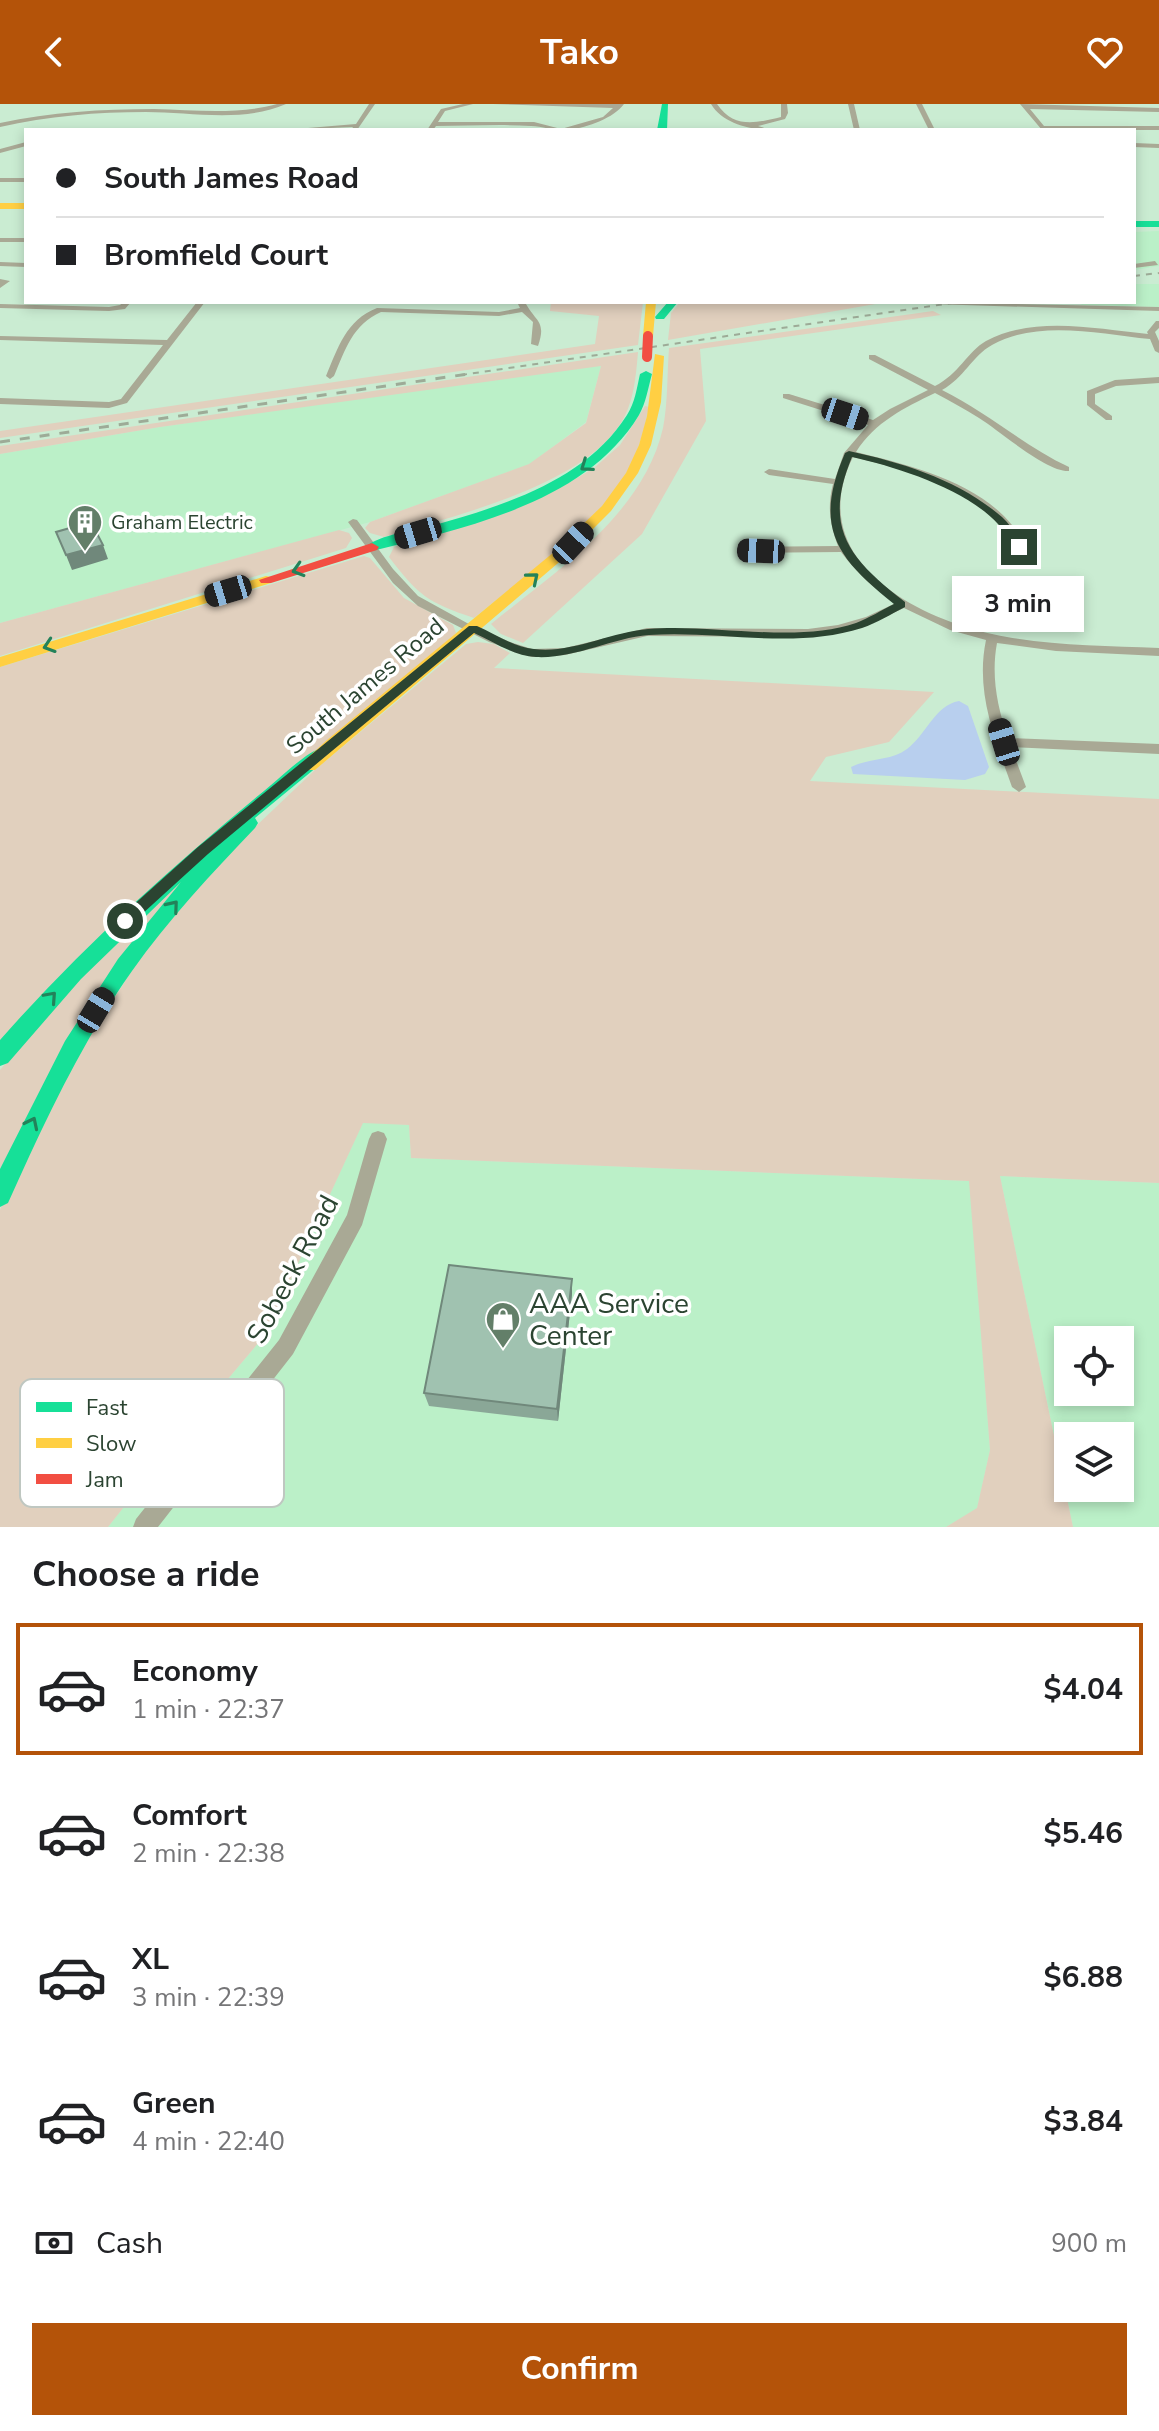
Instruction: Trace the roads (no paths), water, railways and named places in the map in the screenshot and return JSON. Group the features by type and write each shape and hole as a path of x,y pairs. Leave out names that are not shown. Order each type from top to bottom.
{"main road":[{"path":"0,206 24,206"},
{"path":"1136,212 1159,212"},
{"path":"0,214 24,215"},
{"path":"1136,223 1159,222"},
{"path":"656,318 671,304"},
{"name":"South James Road","path":"0,1056 74,971 176,874 573,543 621,491 643,453 651,429 656,318"},
{"name":"South James Road","path":"0,662 517,501 589,465 614,444 636,414 653,356"},
{"path":"0,1195 51,1086 111,986 138,948 194,880 323,753"}],"street":[{"path":"0,125 80,110 245,112 283,104"},
{"path":"356,128 372,104"},
{"path":"432,127 441,112 455,105 470,104"},
{"path":"496,104 620,105"},
{"path":"714,104 719,113 761,128"},
{"path":"754,126 783,118 784,104"},
{"path":"851,104 857,128"},
{"path":"919,104 931,128"},
{"path":"1136,104 1142,110"},
{"path":"568,128 605,118 620,105"},
{"path":"1024,106 1159,110"},
{"path":"1024,106 1042,128 1159,128"},
{"path":"1078,108 1095,128"},
{"path":"1142,110 1138,122 1147,128"},
{"path":"432,127 534,124 552,128"},
{"path":"0,152 24,145"},
{"path":"1136,145 1159,146"},
{"path":"0,152 15,155"},
{"path":"0,180 24,180"},
{"path":"0,240 24,240"},
{"path":"1136,266 1155,263"},
{"path":"0,264 24,265"},
{"path":"0,306 109,309 125,304"},
{"path":"0,401 109,405 124,401 199,304"},
{"path":"993,304 1159,309"},
{"path":"330,376 357,320 382,306 499,314 522,306 538,318 540,326 535,344"},
{"path":"1147,309 1159,315"},
{"path":"1159,323 1154,327 1152,337 1159,351"},
{"path":"1152,337 1066,331 1019,334 992,342 980,349 960,375 875,424 849,453 837,482 835,520 843,549 865,576 902,605 955,627 992,638 1049,647 1159,652"},
{"path":"0,338 169,343"},
{"path":"872,357 904,377 973,410 1034,454 1066,469"},
{"path":"1109,418 1091,405 1090,393 1115,383 1159,380"},
{"path":"786,396 875,424"},
{"path":"849,453 919,472 969,496 1013,534 1019,547 1016,560"},
{"path":"769,472 837,482"},
{"path":"353,522 416,600 517,649 537,654 577,649 613,638 650,632 776,635 835,631 860,625 902,605"},
{"path":"742,550 843,549"},
{"path":"992,638 986,671 989,694 1019,787"},
{"path":"1004,742 1159,749"},
{"name":"Sobeck Road","path":"261,1379 286,1347 355,1218 378,1139"},
{"name":"Sobeck Road","path":"144,1527 160,1507"}],"water":[{"path":"959,701 968,706 989,767 985,774 965,780 853,774 851,767 894,756 907,749 943,708"}],"railway":[{"path":"1136,276 1159,273"},
{"path":"461,375 945,304"},
{"path":"0,442 475,373"}],"place":[{"name":"Graham Electric","path":"85,553"},
{"name":"AAA Service Center","path":"503,1350"}]}
